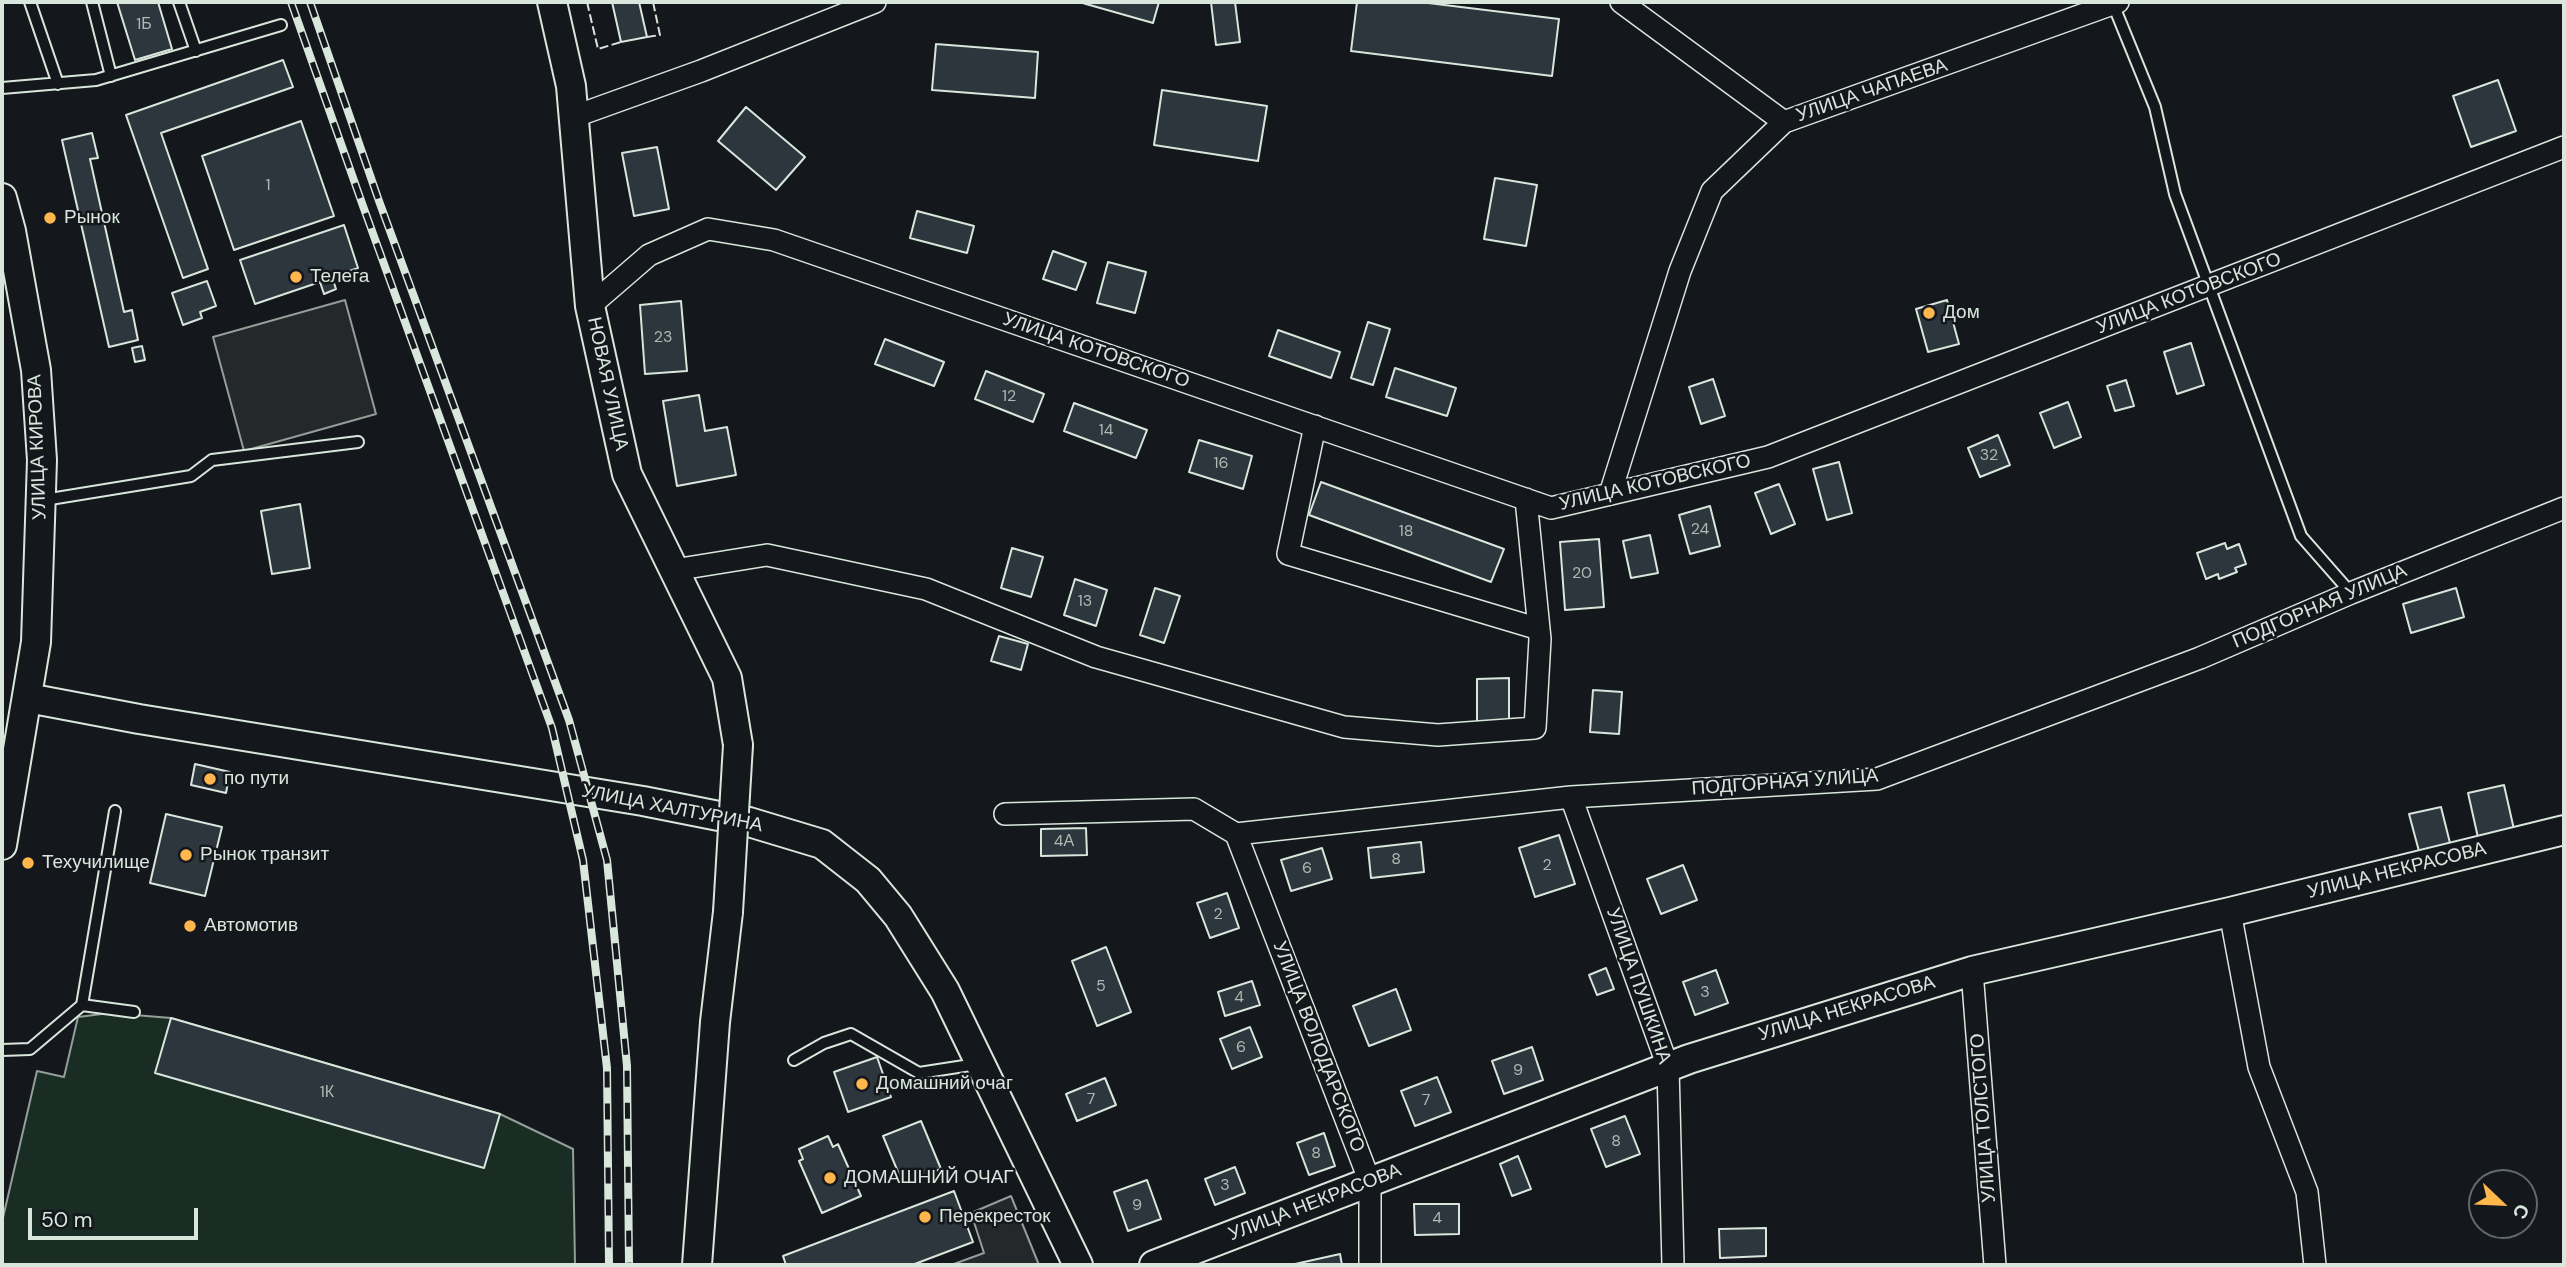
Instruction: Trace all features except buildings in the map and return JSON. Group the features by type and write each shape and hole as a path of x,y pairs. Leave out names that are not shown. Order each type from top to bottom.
{"main road":[{"name":"НОВАЯ УЛИЦА","path":"552,2 570,86 590,306 627,474 727,678 738,745 728,912 715,1022 697,1265"},
{"name":"УЛИЦА КИРОВА","path":"2,198 11,231 36,370 42,460 36,642 28,698 5,805 2,845"},
{"name":"УЛИЦА ХАЛТУРИНА","path":"28,698 139,719 643,801 749,822 822,844 869,880 898,916 945,991 1078,1265"},
{"name":"УЛИЦА НЕКРАСОВА","path":"1154,1265 1668,1067 1972,971 2230,912 2564,830"}],"street":[{"path":"573,117 701,71 874,2"},
{"path":"1621,2 1784,122"},
{"name":"УЛИЦА ЧАПАЕВА","path":"1611,494 1679,271 1712,191 1784,122 2115,3"},
{"name":"УЛИЦА КОТОВСКОГО","path":"590,306 649,255 708,229 774,240 1551,508 1768,457 2564,147"},
{"path":"1315,426 1288,554 1539,629"},
{"path":"674,570 767,555 926,589 1096,657 1344,727 1438,735 1535,728 1539,629 1526,499"},
{"name":"ПОДГОРНАЯ УЛИЦА","path":"1236,834 1571,797 1877,779 2200,658 2351,593 2564,509"},
{"name":"УЛИЦА ПУШКИНА","path":"1571,797 1668,1067 1673,1265"},
{"path":"1005,814 1194,809 1236,834"},
{"name":"УЛИЦА ВОЛОДАРСКОГО","path":"1236,834 1370,1182 1370,1265"},
{"path":"2230,912 2259,1067 2306,1192 2315,1265"},
{"name":"УЛИЦА ТОЛСТОГО","path":"1972,971 1995,1265"}],"lane":[{"path":"30,2 58,83"},
{"path":"92,2 111,76"},
{"path":"180,2 195,51"},
{"path":"2115,3 2155,107 2175,194 2301,536 2351,593"},
{"path":"2,88 96,80 281,25"},
{"path":"42,500 191,477 212,460 358,443"},
{"path":"2,1049 30,1049 82,1006 115,811"},
{"path":"82,1006 134,1012"},
{"path":"794,1060 824,1043 851,1034 919,1073 980,1063"}],"green space":[{"path":"110,1013 171,1018 500,1114 573,1149 575,1265 2,1265 2,1222 37,1071 64,1077 78,1017"}],"shaded area":[{"path":"345,300 376,414 244,451 213,337"},
{"path":"1011,1196 1039,1265 951,1265 984,1253 971,1213"}],"railway":[{"path":"291,2 552,728 583,860 607,1068 609,1265"},
{"path":"310,2 379,201 569,720 607,860 627,1066 629,1265"}],"fence":[{"path":"587,2 598,49 621,42"},
{"path":"647,37 660,35 653,2"}],"place":[{"name":"Рынок","path":"50,218"},
{"name":"Телега","path":"296,277"},
{"name":"Дом","path":"1929,313"},
{"name":"по пути","path":"210,779"},
{"name":"Рынок транзит","path":"186,855"},
{"name":"Техучилище","path":"28,863"},
{"name":"Автомотив","path":"190,926"},
{"name":"Домашний очаг","path":"862,1084"},
{"name":"ДОМАШНИЙ ОЧАГ","path":"830,1178"},
{"name":"Перекресток","path":"925,1217"}]}
